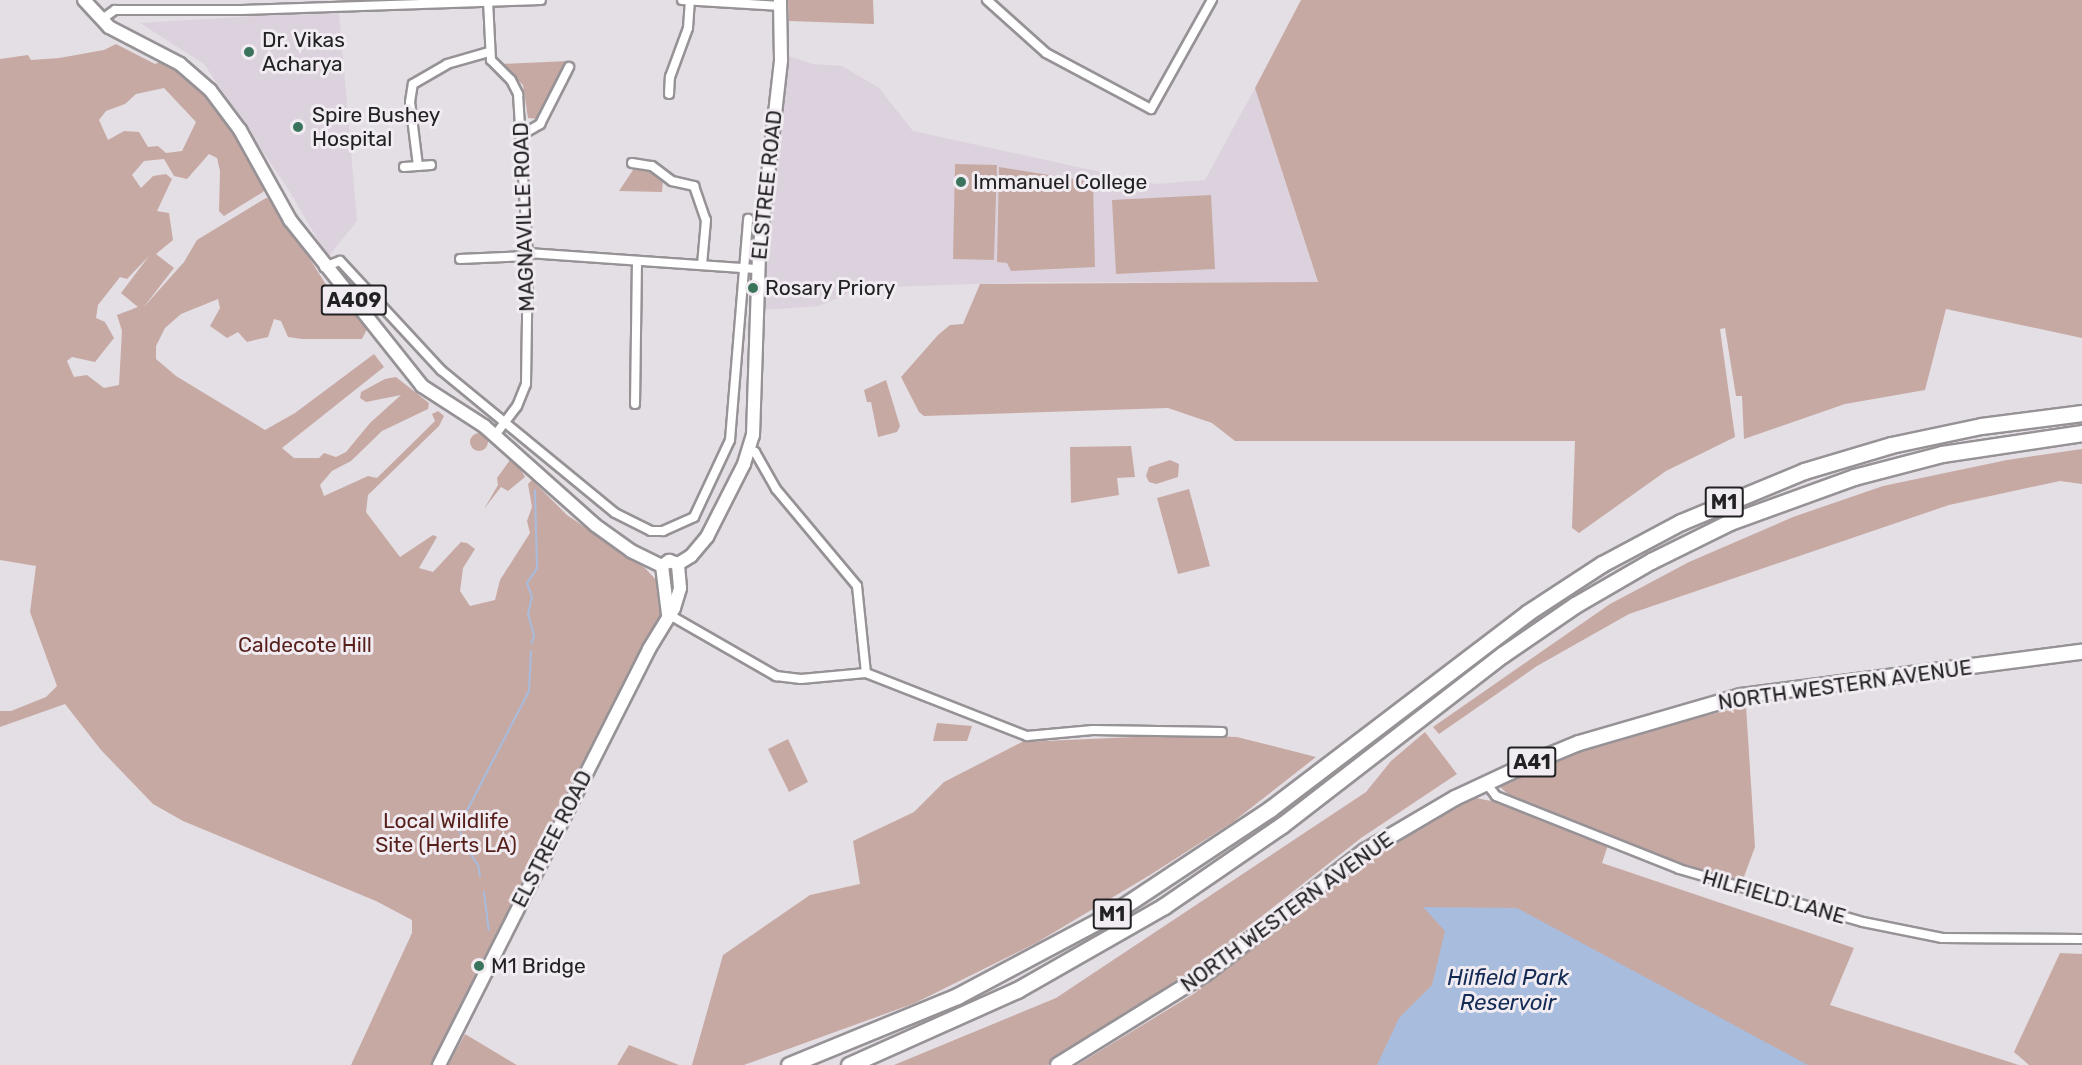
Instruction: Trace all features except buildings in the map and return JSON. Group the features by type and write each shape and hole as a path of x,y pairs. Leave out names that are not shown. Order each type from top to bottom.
{"highway":[{"name":"M1","path":"789,1065 957,996 1113,913 1270,809 1490,638 1564,587 1663,531 1761,487 1872,450 1981,426 2082,413"},
{"name":"M1","path":"849,1065 1017,990 1164,906 1282,825 1502,655 1575,605 1651,561 1759,510 1854,477 1942,454 2082,433"},
{"name":"NORTH WESTERN AVENUE","path":"1058,1065 1205,974 1365,851 1486,783 1579,743 1741,696 2082,652"}],"main road":[{"name":"A409","path":"84,0 101,20 127,38 180,64 210,90 240,130 290,220 324,267 374,322 422,386 495,435 549,488 595,525 662,566"},
{"name":"ELSTREE ROAD","path":"440,1065 678,596 678,564 691,556 707,537 750,449 755,400 761,220 781,60 781,3"},
{"path":"668,614 662,566 669,561 678,564"},
{"path":"665,580 679,578"}],"street":[{"path":"101,20 115,10 272,10 345,2 541,0"},
{"path":"682,0 733,4 781,3"},
{"path":"987,0 1046,53 1152,109 1212,0"},
{"path":"669,94 670,77 688,28 690,1"},
{"path":"418,166 410,102 413,84 447,64 489,52 488,2"},
{"name":"MAGNAVILLE ROAD","path":"489,52 493,65 516,86 523,134 528,254 526,384 495,435"},
{"path":"523,134 534,131 540,123 569,67"},
{"path":"632,164 652,166 672,180 694,186 706,220 702,265"},
{"path":"404,167 431,165"},
{"path":"324,267 340,261 441,370 505,420 585,489 635,525 651,531 684,524 701,507 730,440 748,219"},
{"path":"460,258 528,254 759,269"},
{"path":"635,404 637,261"},
{"path":"750,449 755,452 776,489 857,586 866,673"},
{"path":"668,614 776,676 801,679 866,673 1027,736 1093,730 1222,732"},
{"name":"HILFIELD LANE","path":"1486,783 1496,796 1679,869 1872,925 1942,938 2082,939"}],"shaded area":[{"name":"Spire Bushey Hospital","path":"339,11 357,221 328,257 288,189 204,64 140,23"},
{"name":"Immanuel College","path":"789,56 812,64 842,66 879,88 913,131 1156,184 1205,180 1255,88 1318,283 1029,282 861,288 819,306 764,310 766,257"}],"green space":[{"path":"788,0 873,0 874,24 789,21"},
{"path":"1301,0 2082,0 2082,338 1946,309 1925,390 1845,404 1744,439 1742,396 1736,396 1725,328 1720,329 1735,437 1666,471 1579,533 1572,528 1575,441 1235,441 1212,423 1168,408 924,416 919,412 901,377 938,335 950,325 963,324 980,284 1318,282 1255,88"},
{"path":"116,44 155,64 162,61 171,64 197,84 226,116 267,185 263,192 224,216 219,211 220,171 217,158 209,154 187,179 174,176 164,159 144,161 132,175 141,188 153,176 166,174 172,179 157,211 169,213 173,240 156,254 174,268 143,308 184,262 197,240 266,198 272,199 325,283 368,327 362,339 302,339 288,337 281,321 274,319 268,337 247,342 238,332 227,338 210,326 220,308 218,299 181,314 165,328 156,346 156,359 176,376 265,430 295,413 374,354 384,367 282,448 294,458 319,458 324,453 336,457 346,452 370,423 401,395 366,402 360,398 361,392 385,379 396,377 429,403 428,409 382,431 351,461 332,471 320,485 324,496 368,476 377,478 435,421 432,414 438,411 444,416 439,426 368,495 366,512 400,557 433,535 437,537 419,568 433,572 461,542 467,543 475,549 463,568 460,591 470,606 495,600 500,580 530,533 527,521 532,507 528,484 532,480 567,515 645,568 657,581 664,597 662,615 435,1065 351,1065 412,933 412,920 376,901 183,821 153,804 101,750 65,704 0,727 0,711 11,711 46,697 57,686 30,612 36,566 0,560 0,59 28,55 31,60 59,58 104,50","holes":["164,88 196,122 182,151 166,153 158,146 148,147 139,132 124,131 108,140 99,120 106,111 125,104 136,94","149,256 121,293 138,307 117,315 122,331 119,385 104,388 87,375 74,377 67,361 72,357 95,362 114,338 105,322 96,318 98,305 120,277 127,279"]},
{"path":"568,61 539,119 528,118 523,85 501,64"},
{"path":"955,164 997,165 994,260 953,259"},
{"path":"641,167 663,178 662,192 619,191 633,170"},
{"path":"999,167 1093,182 1095,267 1011,271 1007,263 997,262"},
{"path":"1211,195 1215,269 1116,274 1112,200"},
{"path":"886,380 900,426 897,432 878,437 871,402 867,402 864,390"},
{"path":"475,433 483,433 488,438 486,449 475,451 470,446 470,438"},
{"path":"1131,446 1135,477 1117,478 1119,495 1071,503 1070,447"},
{"path":"2082,449 2082,484 2060,481 1949,505 1629,614 1537,666 1439,734 1433,727 1610,604 1689,562 1793,517 1883,486 2007,460"},
{"path":"510,460 519,466 525,477 508,491 501,487 484,509 498,485 497,478"},
{"path":"1170,460 1179,464 1178,477 1156,484 1149,482 1146,476 1149,467"},
{"path":"1189,489 1210,566 1178,574 1157,498"},
{"path":"1746,706 1755,847 1742,882 1679,865 1510,796 1500,787 1534,766 1612,738"},
{"path":"937,723 972,726 967,741 933,741"},
{"path":"1425,732 1457,774 1361,838 1144,1009 1047,1065 894,1065 1056,998 1366,792 1391,761"},
{"path":"1180,735 1237,737 1316,757 1233,822 1150,875 1036,943 915,1003 744,1065 692,1065 723,955 810,895 860,884 853,841 914,812 944,782 1022,742"},
{"path":"788,739 808,782 789,792 768,749"},
{"path":"1471,797 1496,802 1608,845 1602,863 1854,948 1830,1005 2019,1065 1077,1065 1195,993 1229,961 1366,857"},
{"path":"2060,953 2082,954 2082,1065 2029,1065 2014,1052"},
{"path":"465,1034 515,1064 517,1065 448,1065"},
{"path":"629,1045 679,1065 617,1065"}],"water":[{"name":"Hilfield Park Reservoir","path":"1423,907 1517,908 1808,1065 1377,1065 1399,1018 1432,985 1445,931"}],"waterway":[{"path":"532,643 534,635 528,614 532,597 527,583 537,568 535,490"},
{"path":"480,876 478,865 462,841 459,826 529,691 531,651"},
{"path":"484,892 489,930"}],"place":[{"name":"Dr. Vikas Acharya","path":"249,52"},
{"name":"Spire Bushey Hospital","path":"298,127"},
{"name":"Immanuel College","path":"961,182"},
{"name":"Rosary Priory","path":"753,288"},
{"name":"M1 Bridge","path":"479,966"}],"park label":[{"name":"Caldecote Hill","path":"305,645"},
{"name":"Local Wildlife Site (Herts LA)","path":"446,833"}]}
